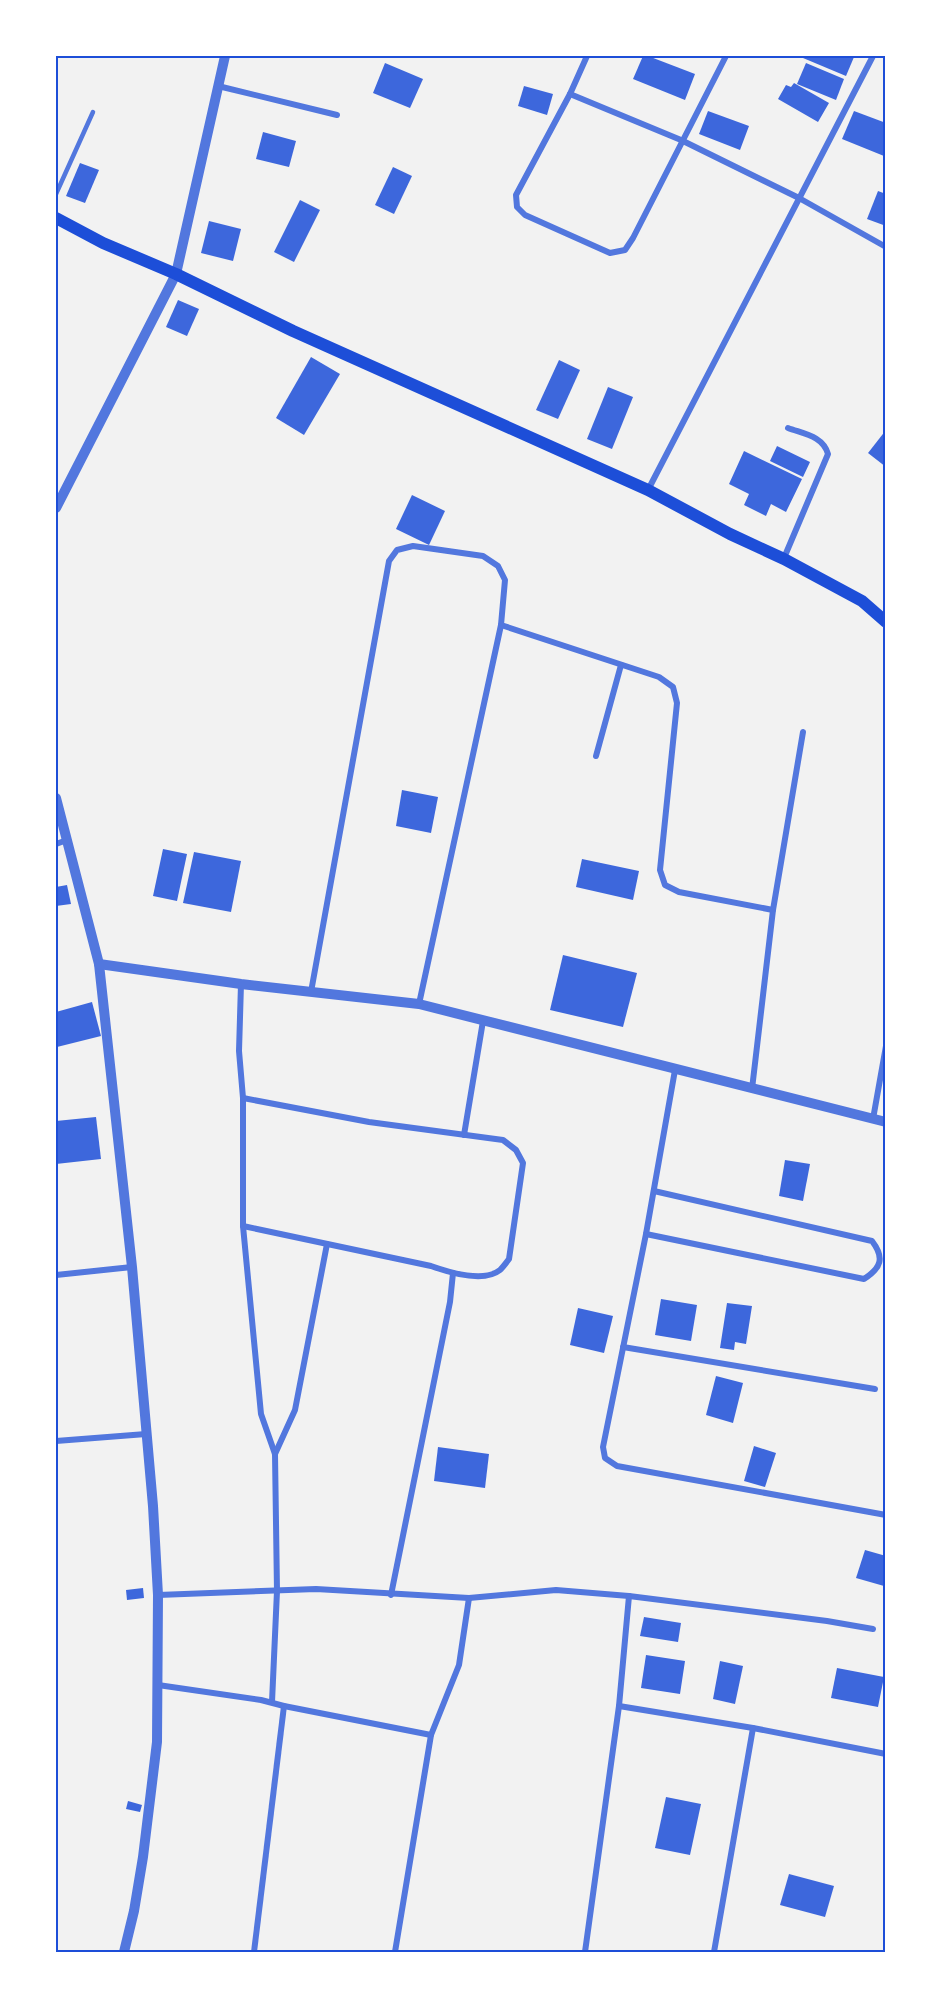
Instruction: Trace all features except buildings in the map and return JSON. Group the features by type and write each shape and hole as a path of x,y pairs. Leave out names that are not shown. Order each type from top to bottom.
{"main road":[{"path":"56,218 103,243 176,274 293,331 648,490 862,601 885,622"}],"street":[{"path":"56,508 176,274 225,56"},
{"path":"587,56 570,94 516,195 517,207 525,215 610,253 625,250 633,237 726,56"},
{"path":"648,490 873,56"},
{"path":"218,86 337,115"},
{"path":"570,94 681,140 799,198 885,246"},
{"path":"784,559 828,454 820,440 788,428"},
{"path":"311,992 389,561 397,550 413,546 483,556 498,566 505,580 501,625 419,1004"},
{"path":"501,625 659,677 673,687 677,703 660,870 665,885 679,892 773,910"},
{"path":"596,756 621,665"},
{"path":"752,1090 773,910 803,732"},
{"path":"56,798 99,964 132,1268 158,1595 158,1742 134,1911 124,1953"},
{"path":"56,844 67,840"},
{"path":"99,964 241,984 419,1004 885,1122"},
{"path":"241,984 239,1051 243,1098 243,1226 261,1414 275,1454 277,1591 272,1702"},
{"path":"464,1134 483,1021"},
{"path":"873,1119 885,1046"},
{"path":"675,1070 646,1234 603,1447 605,1458 617,1466 885,1515"},
{"path":"243,1098 369,1122 503,1140 516,1150 523,1163 509,1259 500,1270 489,1276 453,1274 431,1266 243,1226"},
{"path":"646,1234 864,1280 874,1272 880,1262 878,1250 872,1241 654,1191"},
{"path":"275,1454 295,1410 327,1244"},
{"path":"56,1275 132,1268"},
{"path":"391,1595 450,1302 453,1274"},
{"path":"623,1347 874,1389"},
{"path":"56,1441 146,1434"},
{"path":"158,1595 316,1589 469,1598 556,1590 629,1596 873,1629"},
{"path":"585,1953 620,1706 629,1596"},
{"path":"395,1953 431,1735 459,1665 469,1598"},
{"path":"158,1685 272,1702 431,1735"},
{"path":"254,1953 284,1706"},
{"path":"620,1706 753,1728 885,1754"},
{"path":"714,1953 753,1728"}],"lane":[{"path":"56,194 93,112"}]}
